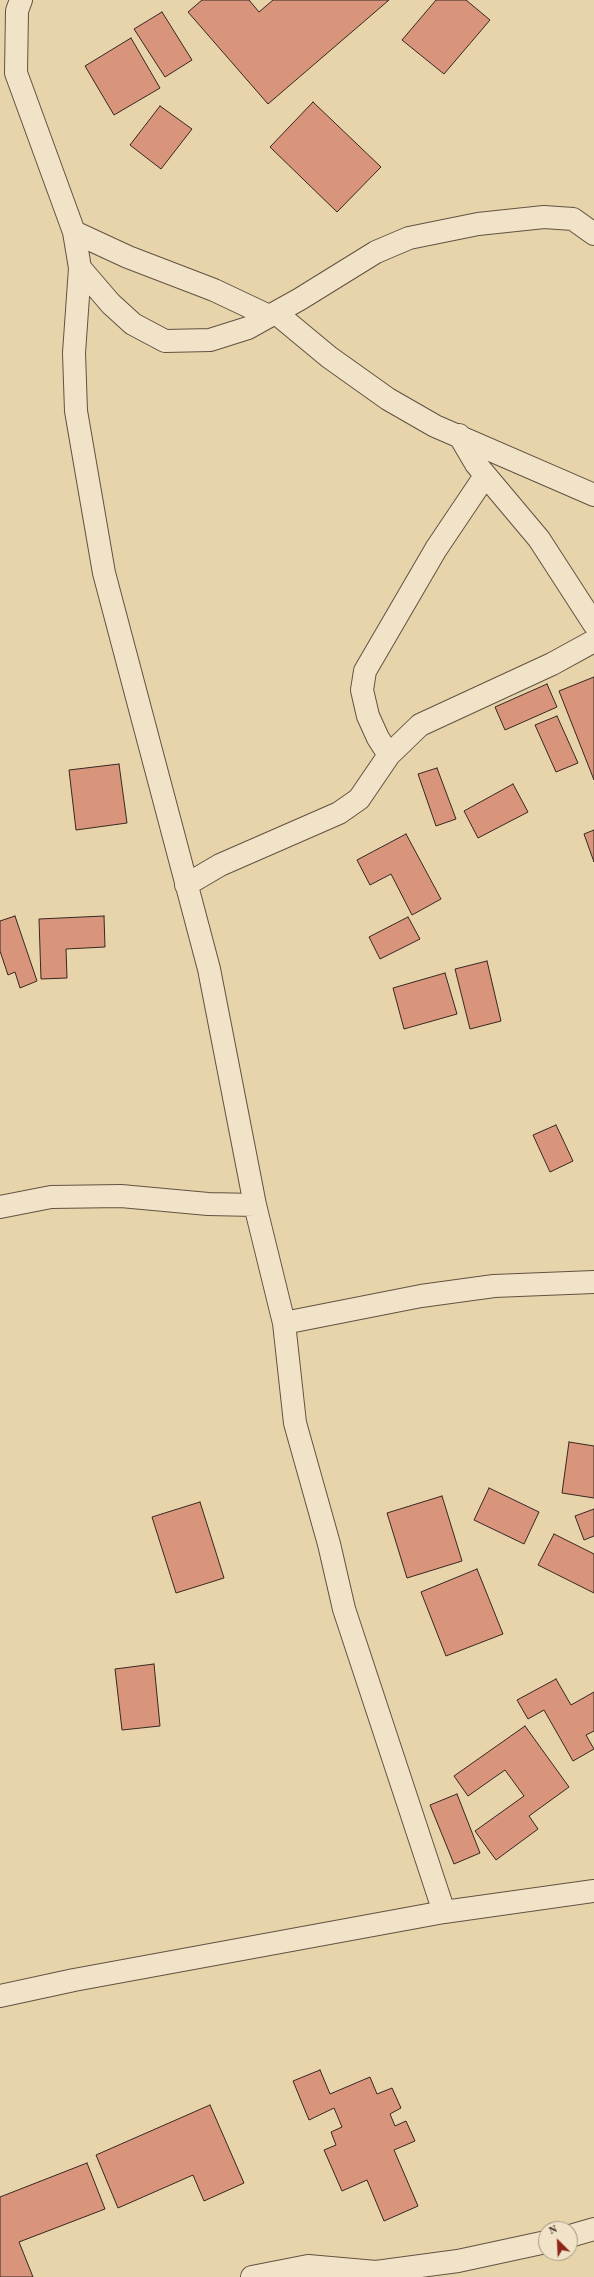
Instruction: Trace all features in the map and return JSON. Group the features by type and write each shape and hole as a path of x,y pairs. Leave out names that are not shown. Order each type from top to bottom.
{"street":[{"path":"21,0 17,11 8,76 74,232 80,268 74,353 76,411 104,574 209,969 255,1205 284,1323 295,1423 329,1544 344,1609 444,1912"},
{"path":"80,268 111,304 132,324 165,341 210,340 248,328 376,252 409,238 478,224 544,217 572,219 594,234"},
{"path":"74,232 136,260 273,314 329,357 388,399 435,426 594,495"},
{"path":"458,435 485,476 540,539 594,624"},
{"path":"390,755 378,738 368,716 362,690 366,671 436,549 485,476"},
{"path":"186,885 220,865 339,813 359,799 390,755 420,724 552,664 594,641"},
{"path":"0,1207 51,1197 121,1196 208,1204 255,1205"},
{"path":"284,1323 421,1296 494,1286 594,1282"},
{"path":"0,1996 82,1979 444,1912 594,1891"},
{"path":"578,2234 594,2229"},
{"path":"252,2277 308,2266 376,2272 458,2261 538,2244"}],"building":[{"path":"202,0 249,0 259,12 273,0 389,0 268,104 188,12"},
{"path":"436,0 466,0 490,20 444,74 402,40"},
{"path":"162,12 192,60 165,77 134,29"},
{"path":"131,38 160,88 114,115 85,66"},
{"path":"313,102 381,167 337,212 270,147"},
{"path":"160,106 192,129 161,169 130,145"},
{"path":"594,677 594,780 559,691"},
{"path":"547,684 557,707 505,730 495,707"},
{"path":"557,716 578,763 556,772 535,725"},
{"path":"119,764 127,823 76,830 69,770"},
{"path":"437,768 456,819 436,826 418,774"},
{"path":"513,784 528,812 478,838 464,811"},
{"path":"594,830 594,862 584,834"},
{"path":"406,834 441,899 412,915 391,874 370,885 357,860"},
{"path":"15,916 37,981 20,988 15,972 8,975 0,951 0,921"},
{"path":"104,916 105,947 66,949 67,978 41,979 39,919"},
{"path":"408,917 420,939 380,959 369,937"},
{"path":"487,961 501,1021 470,1029 455,969"},
{"path":"445,973 457,1014 404,1029 393,988"},
{"path":"556,1125 573,1161 550,1172 533,1135"},
{"path":"569,1442 594,1446 594,1498 562,1493"},
{"path":"489,1488 539,1512 524,1544 474,1520"},
{"path":"442,1496 462,1561 407,1578 387,1513"},
{"path":"200,1502 224,1578 176,1593 152,1517"},
{"path":"594,1509 594,1536 584,1540 575,1516"},
{"path":"554,1534 594,1554 594,1593 538,1565"},
{"path":"477,1569 503,1634 446,1656 421,1592"},
{"path":"154,1664 160,1726 122,1730 115,1669"},
{"path":"556,1679 571,1705 594,1692 594,1731 586,1735 594,1749 573,1761 544,1710 528,1719 517,1700"},
{"path":"525,1726 569,1787 529,1816 538,1829 496,1860 475,1831 524,1796 505,1770 468,1796 454,1776"},
{"path":"457,1794 480,1853 454,1864 430,1805"},
{"path":"320,2070 330,2094 370,2077 377,2094 392,2088 401,2108 390,2114 395,2126 406,2121 415,2141 394,2150 418,2206 384,2221 367,2180 342,2191 324,2150 336,2145 331,2132 342,2127 334,2108 309,2120 293,2081"},
{"path":"210,2105 244,2183 204,2201 193,2175 118,2208 96,2155"},
{"path":"87,2163 105,2209 19,2242 33,2277 0,2277 0,2197"}]}
